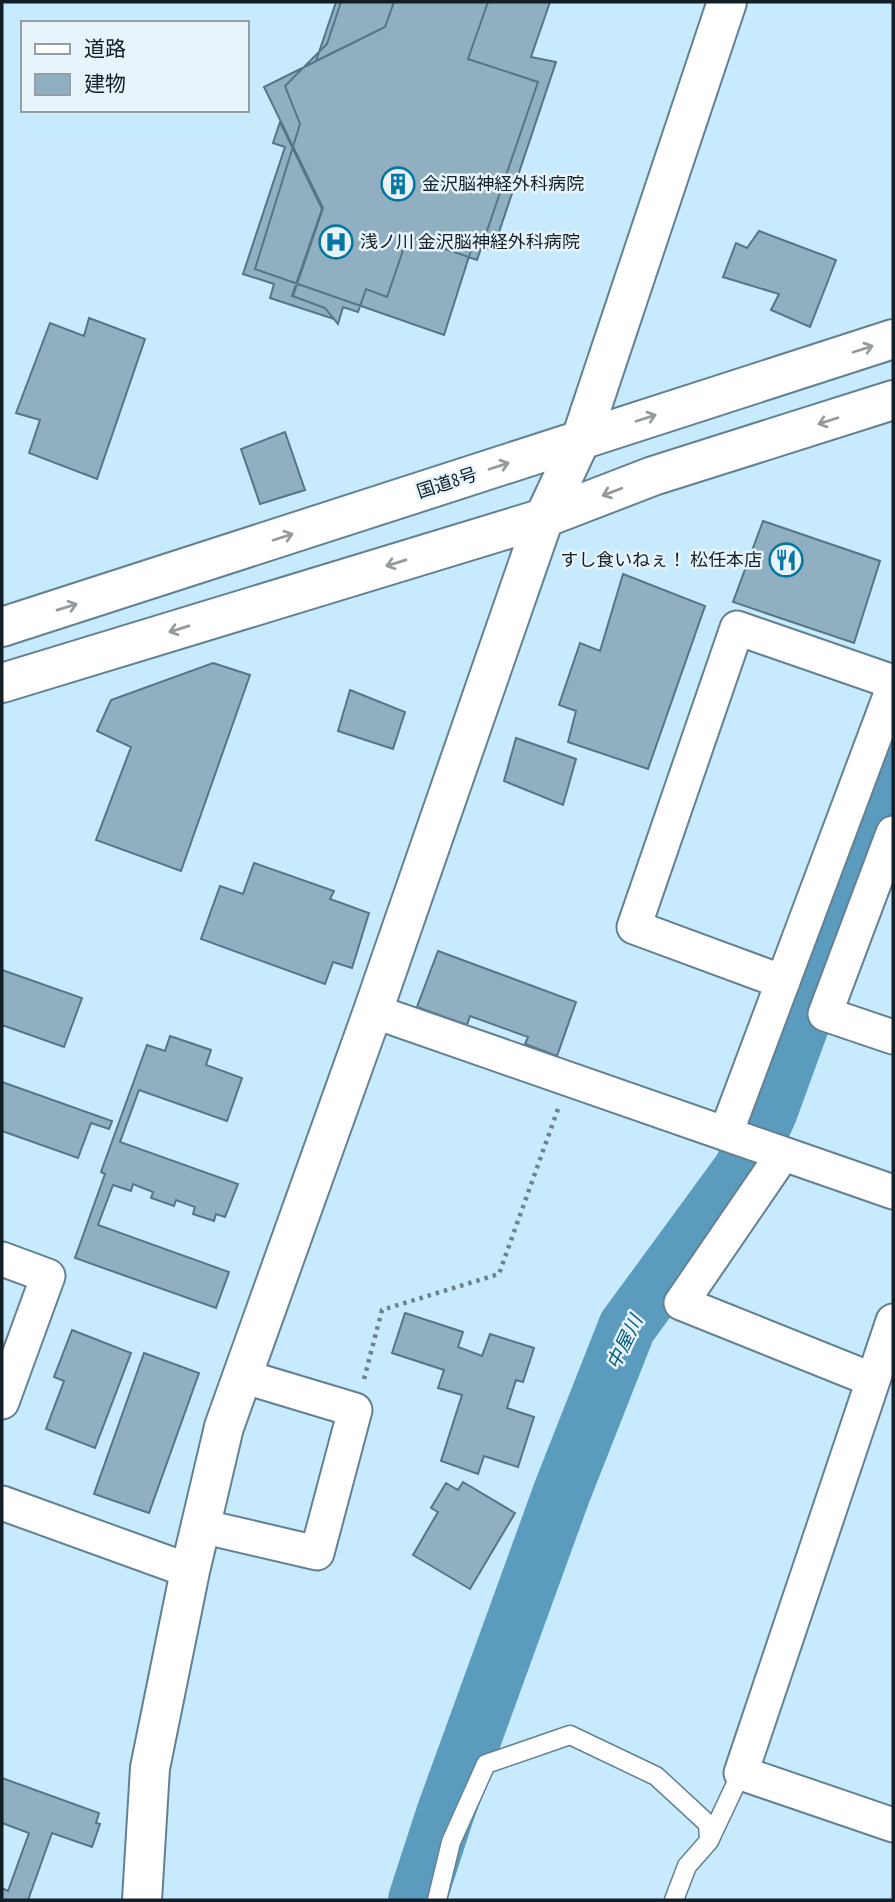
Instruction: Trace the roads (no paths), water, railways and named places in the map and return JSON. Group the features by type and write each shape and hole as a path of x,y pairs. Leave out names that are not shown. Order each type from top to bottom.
{"main road":[{"path":"142,1900 150,1768 190,1571 224,1427 373,1011 544,518 581,439 727,2"},
{"name":"国道8号","path":"2,627 893,339"},
{"path":"2,683 544,518 653,477 893,400"}],"street":[{"path":"783,982 634,927 737,628 893,682"},
{"path":"873,1380 681,1303 754,1143 783,982 893,688"},
{"path":"893,833 825,1014 893,1037"},
{"path":"373,1011 893,1192"},
{"path":"2,1259 48,1276 2,1402"},
{"path":"893,1321 741,1773 893,1825"},
{"path":"201,1525 317,1553 355,1410 242,1376"},
{"path":"2,1503 190,1571"}],"lane":[{"path":"438,1900 451,1842 486,1764 570,1735 656,1776 708,1824 709,1841"},
{"path":"674,1900 687,1866 709,1841 741,1773"}],"waterway":[{"name":"中屋川","path":"417,1900 445,1814 562,1492 627,1327 742,1170 768,1113 893,770"}],"place":[{"name":"金沢脳神経外科病院","path":"398,184"},
{"name":"浅ノ川 金沢脳神経外科病院","path":"336,242"},
{"name":"すし食いねぇ！ 松任本店","path":"786,560"}]}
